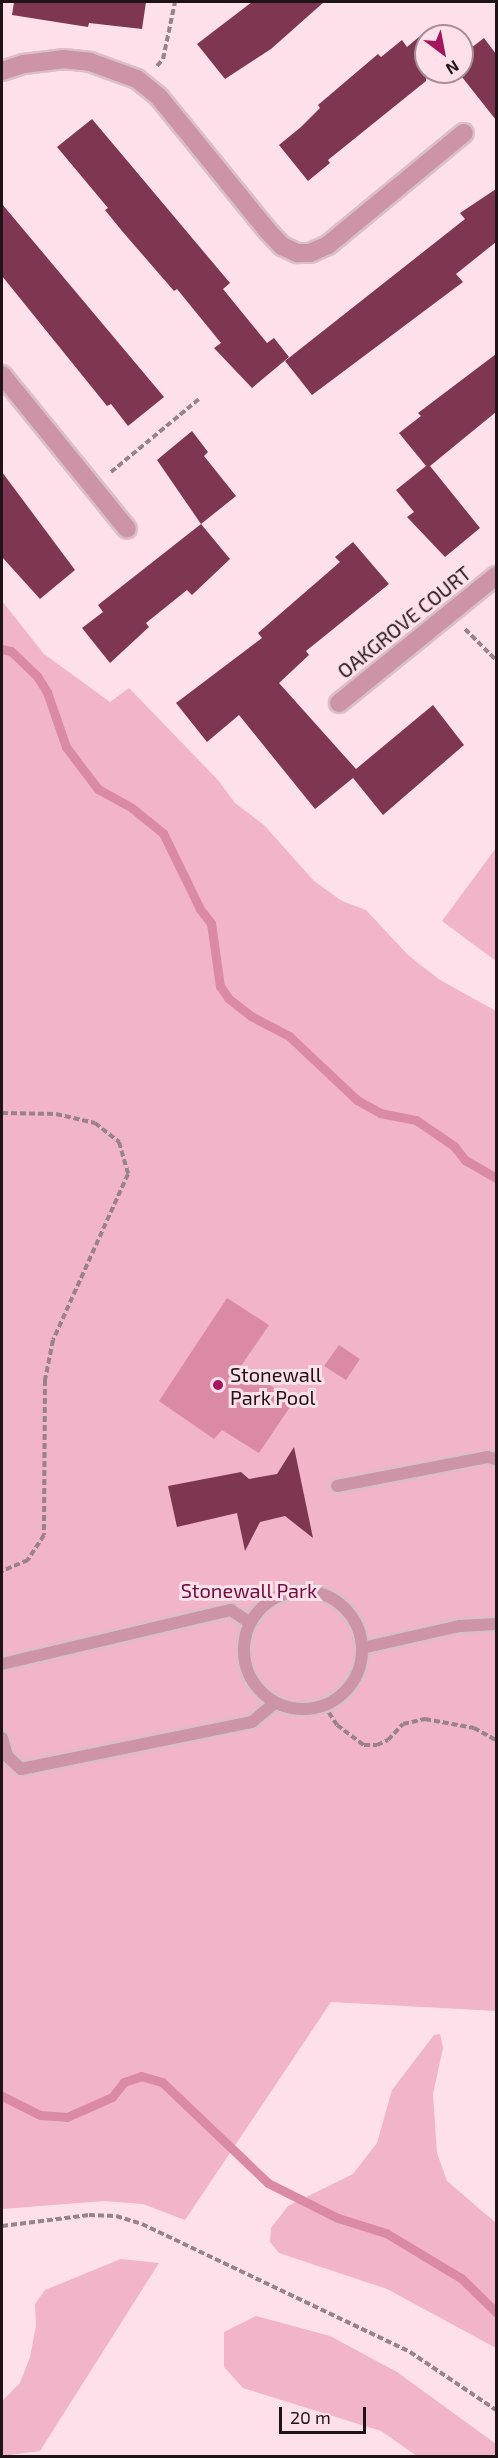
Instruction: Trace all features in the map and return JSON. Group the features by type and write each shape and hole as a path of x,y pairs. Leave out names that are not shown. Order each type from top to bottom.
{"street":[{"path":"2,71 24,64 63,59 120,71 143,83 159,97 267,230 282,246 297,253 310,253 328,245 464,133"},
{"path":"2,375 127,529"},
{"name":"OAKGROVE COURT","path":"339,703 496,576"}],"lane":[{"path":"337,1486 487,1457 496,1459"},
{"path":"316,1592 330,1598 348,1613 359,1632 362,1648 355,1678 346,1690 324,1705 304,1710 275,1702 262,1694 246,1668 245,1637 250,1623 259,1610 285,1593 316,1592"},
{"path":"2,1664 231,1610 250,1623"},
{"path":"362,1648 460,1626 496,1624"},
{"path":"2,1738 7,1756 21,1769 252,1722 275,1702"}],"path":[{"path":"143,83 163,59 175,2"},
{"path":"93,487 199,399"},
{"path":"450,613 496,660"},
{"path":"2,1113 56,1114 95,1123 119,1142 128,1174 53,1340 45,1380 44,1535 28,1560 2,1571"},
{"path":"324,1705 337,1725 364,1745 376,1745 388,1740 403,1724 425,1719 474,1728 496,1740"},
{"path":"2,2226 89,2216 116,2216 142,2224 410,2352 496,2410"}],"green space":[{"name":"Stonewall Park","path":"2,601 44,654 110,702 129,688 218,780 235,803 264,825 314,881 342,901 366,910 408,955 440,980 496,1011 496,2011 331,2002 185,2220 143,2204 104,2201 2,2209"},
{"path":"496,848 496,961 442,921"},
{"path":"440,2034 443,2048 433,2094 437,2153 447,2181 496,2223 496,2348 387,2289 279,2253 270,2242 271,2228 288,2206 353,2174 377,2143 392,2090 434,2035"},
{"path":"121,2259 159,2263 40,2451 2,2456 2,2401 20,2383 30,2357 36,2326 35,2304 45,2290"},
{"path":"256,2316 330,2336 397,2372 496,2444 496,2456 417,2456 381,2431 243,2388 224,2367 224,2332"}],"shaded area":[{"name":"Stonewall Park Pool","path":"227,1298 269,1325 241,1366 294,1401 259,1453 222,1430 214,1439 159,1401"},
{"path":"339,1345 360,1359 346,1380 324,1366"}],"building":[{"path":"14,2 146,2 142,29 89,23 88,27 12,15"},
{"path":"252,2 324,2 271,49 225,79 197,44"},
{"path":"484,38 496,54 496,120 468,84 474,84 474,46"},
{"path":"402,40 407,47 414,41 414,84 422,84 328,160 330,163 308,181 279,145 320,108 318,105 378,54 381,57"},
{"path":"92,119 230,283 223,289 267,343 274,338 289,357 252,388 214,348 221,343 177,289 174,291 122,231 105,210 108,208 57,147"},
{"path":"496,189 496,242 456,274 463,282 312,395 285,361 465,219 460,213"},
{"path":"2,204 164,397 128,426 111,404 107,406 2,276"},
{"path":"496,354 496,412 430,466 480,528 445,557 407,517 414,512 396,490 426,466 399,433 421,416 418,413"},
{"path":"192,431 208,452 204,456 236,496 201,524 157,460"},
{"path":"2,472 75,570 40,599 2,557"},
{"path":"201,524 230,559 192,595 187,590 146,623 149,627 110,663 82,628 103,612 98,605"},
{"path":"353,542 389,584 306,651 309,655 279,683 356,769 433,705 464,745 383,815 353,778 315,809 239,715 207,742 176,703 262,638 258,633 340,562 335,557"},
{"path":"294,1447 313,1538 285,1516 260,1522 245,1551 237,1513 177,1527 168,1486 241,1472 249,1479 277,1474"}],"waterway":[{"path":"2,649 11,651 37,676 47,692 66,747 98,789 132,808 163,833 200,909 211,923 220,986 228,998 251,1016 289,1036 357,1100 380,1113 416,1120 454,1146 465,1160 496,1178"},
{"path":"2,2096 40,2115 67,2117 112,2097 124,2082 141,2076 162,2082 268,2183 338,2218 386,2233 461,2278 496,2312"}],"place":[{"name":"Stonewall Park Pool","path":"218,1385"}]}
